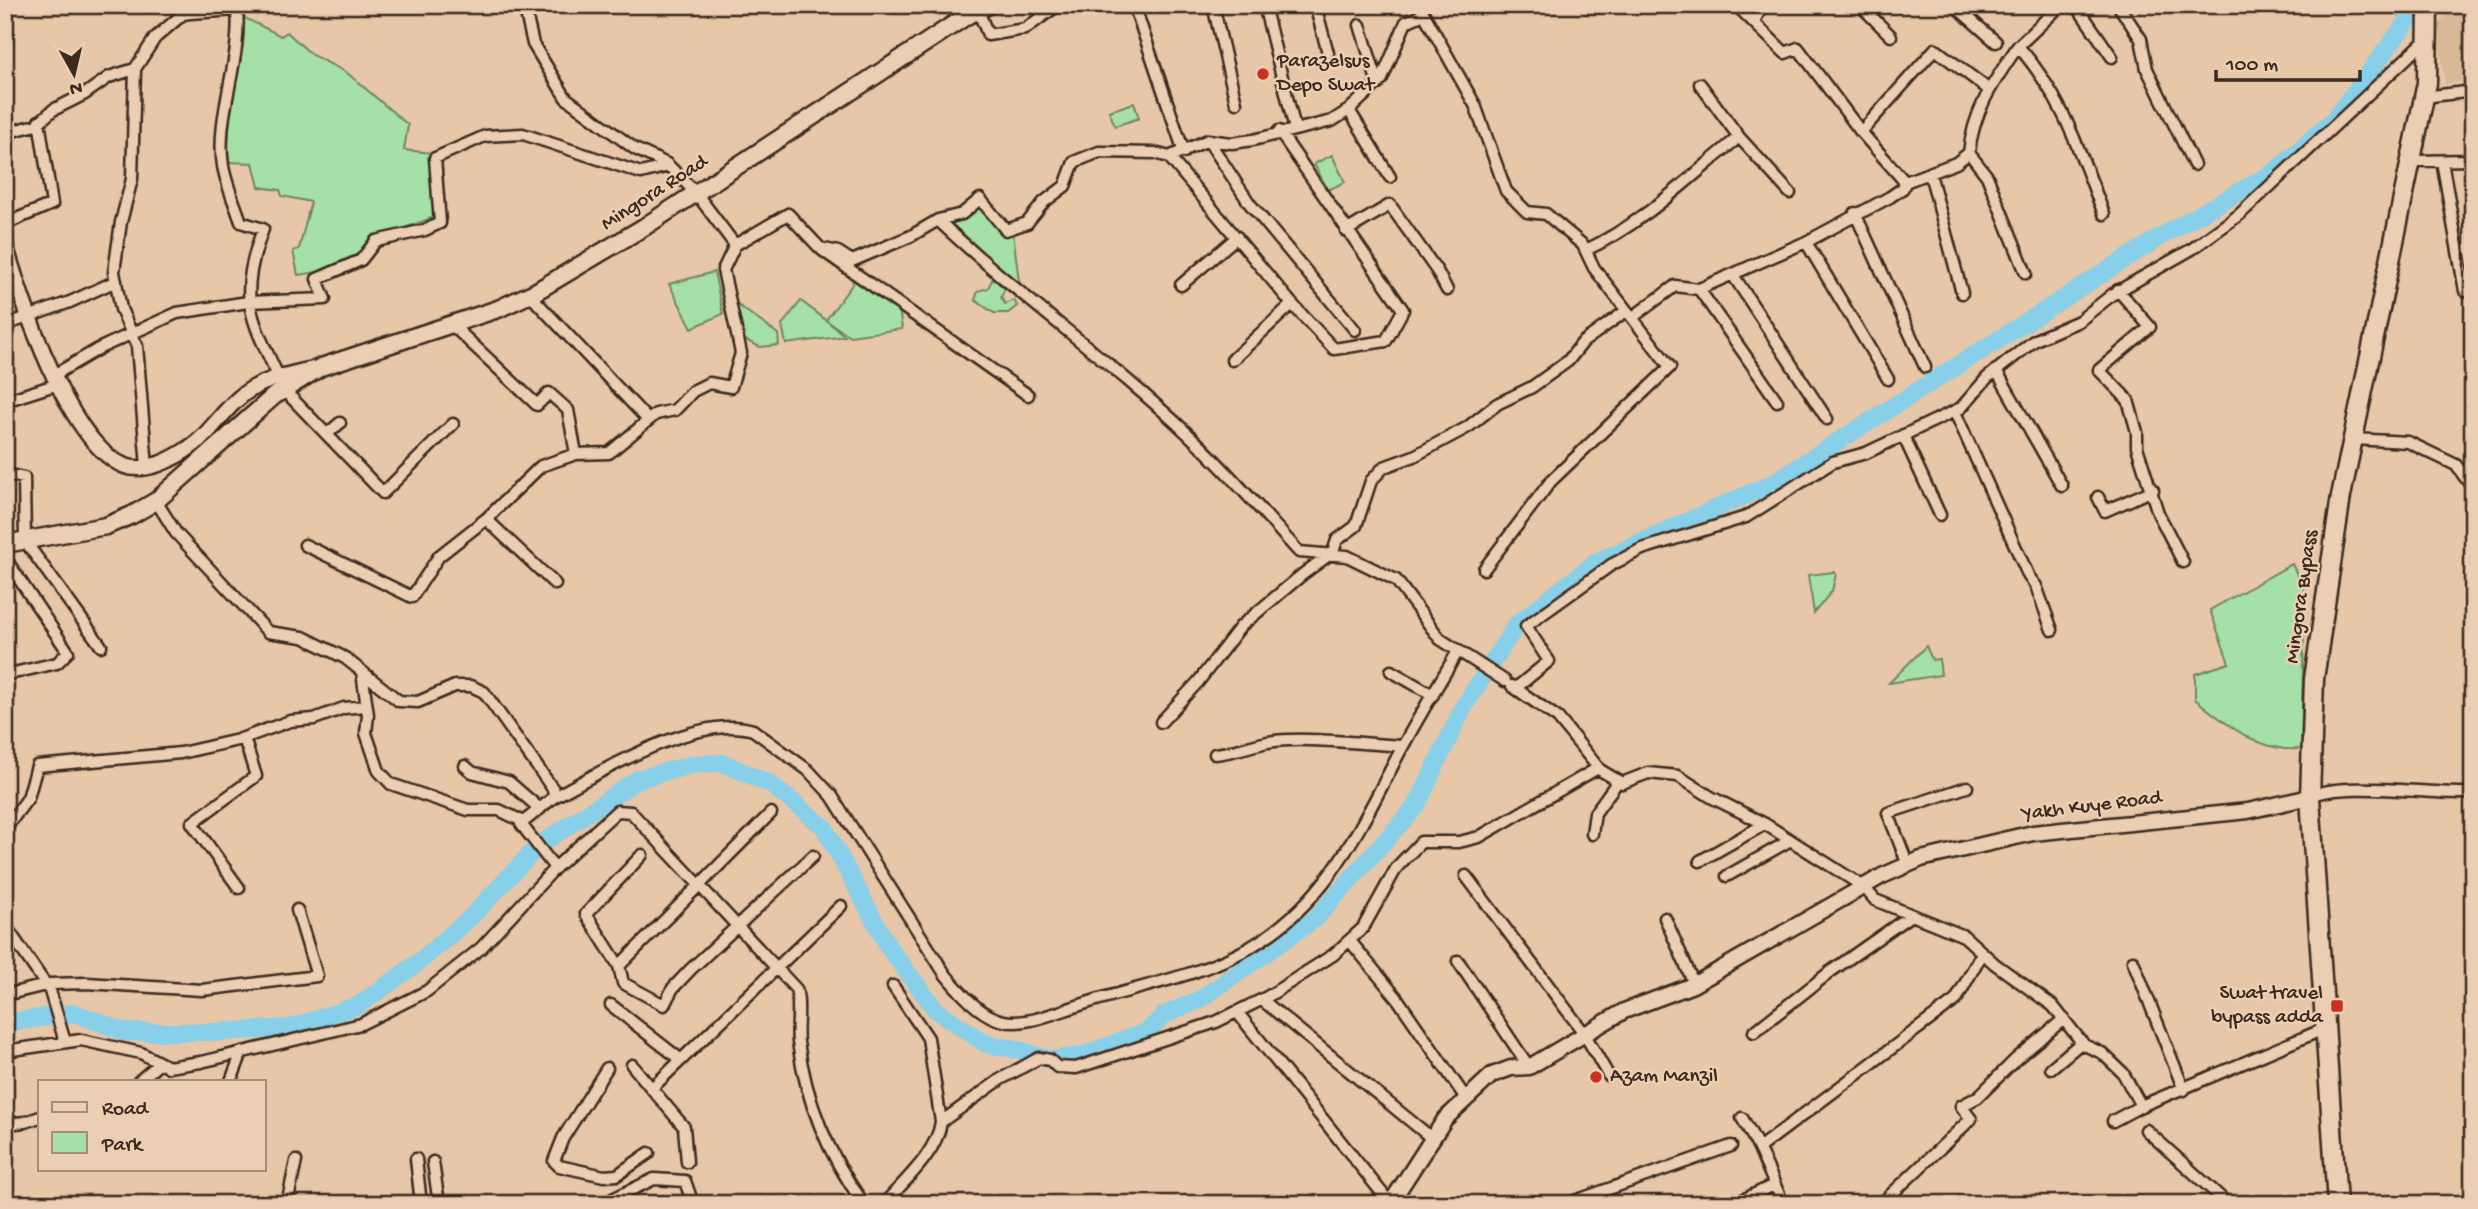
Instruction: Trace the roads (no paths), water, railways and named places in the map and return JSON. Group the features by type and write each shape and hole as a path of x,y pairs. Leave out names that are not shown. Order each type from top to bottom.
{"highway":[{"name":"Mingora Bypass","path":"2337,1204 2311,797 2314,679 2341,496 2424,97 2428,5"}],"main road":[{"name":"Mingora Road","path":"5,544 106,526 156,501 281,384 321,367 498,309 530,295 617,244 983,8"},
{"path":"5,244 29,317 56,379 93,440 110,457 126,466 147,467 189,449 239,397 260,384 281,384"},
{"name":"Yakh Kuye Road","path":"1529,1067 1624,1011 1694,984 1882,876 1921,859 2033,833 2248,811 2311,797"},
{"path":"1390,1204 1434,1140 1445,1119 1465,1097 1492,1075 1511,1068 1529,1067"}],"street":[{"path":"524,5 533,44 566,98 635,149 669,166 696,193 736,245"},
{"path":"983,8 988,35 1025,29 1058,5"},
{"path":"1134,5 1184,152"},
{"path":"1213,5 1236,103"},
{"path":"1264,5 1295,129"},
{"path":"1315,5 1328,53"},
{"path":"1736,5 1785,53 1798,48 1861,132 1905,182"},
{"path":"1754,21 1763,5"},
{"path":"1860,5 1891,36"},
{"path":"1954,5 1996,42"},
{"path":"2025,273 1987,176 1969,153 1971,127 1988,89 2018,46 2061,5"},
{"path":"2076,5 2112,57"},
{"path":"2118,5 2141,39 2147,69 2194,165"},
{"path":"147,467 137,346 121,309 116,281 121,222 132,179 135,69 155,38 190,9 237,10 239,29 228,86 222,165 241,222 263,229 249,268 248,302 281,384 383,493 453,424"},
{"path":"1169,157 1208,140 1243,142 1279,131 1318,126 1349,110 1378,84 1406,22 1422,10 1475,105 1506,191 1527,212 1546,214 1586,250 1594,268 1670,367 1551,481 1484,569"},
{"path":"1360,25 1378,84"},
{"path":"1516,688 1549,661 1526,626 1611,565 1642,549 1746,517 1833,462 1866,453 1955,412 1996,370 2035,341 2078,321 2118,290 2192,249 2239,215 2427,36"},
{"path":"2018,46 2042,73 2058,99 2104,214"},
{"path":"1861,132 1934,49 1988,89"},
{"path":"5,134 39,121 109,77 135,69"},
{"path":"1700,84 1740,137 1790,193"},
{"path":"2424,97 2473,92"},
{"path":"1349,110 1390,177"},
{"path":"5,224 51,204 39,121"},
{"path":"820,248 838,252 852,261 911,236 938,220 962,214 979,199 1006,230 1027,223 1044,201 1065,186 1074,162 1092,153 1155,153 1169,157 1292,304 1334,349 1387,341 1403,310 1279,131"},
{"path":"5,401 56,379 100,348 177,313 248,302 325,299 317,279 361,260 376,241 425,230 440,223 435,158 485,136 523,134 641,173 669,166"},
{"path":"1586,250 1609,239 1740,137"},
{"path":"1208,140 1258,215 1355,330"},
{"path":"1905,182 1956,163 1969,153"},
{"path":"2412,161 2473,160"},
{"path":"2442,161 2465,291"},
{"path":"1927,174 1932,181 1962,293"},
{"path":"1633,317 1675,286 1699,289 1806,242 1890,197 1903,188 1905,182"},
{"path":"1346,231 1390,205 1437,271 1447,290"},
{"path":"1856,213 1926,368"},
{"path":"305,545 412,597 439,556 486,519 541,466 576,454 609,453 648,420 675,410 693,391 709,383 731,387 741,353 723,270 736,245 788,214 820,248 1028,395"},
{"path":"938,220 995,275 1088,348 1190,436 1299,552 1334,552 1396,580 1440,639 1558,718 1598,768 1618,781 1622,783 1648,773 1678,776 1711,797 1765,824 1864,887 1875,900 1957,932 2053,1006 2082,1042 2102,1053 2123,1073 2141,1106"},
{"path":"1181,285 1237,237"},
{"path":"1806,242 1888,380"},
{"path":"1733,275 1827,419"},
{"path":"5,326 116,281"},
{"path":"1699,289 1776,401"},
{"path":"2118,290 2150,327 2099,370 2128,400 2137,432 2137,447 2153,490 2158,513 2183,562"},
{"path":"530,295 648,420"},
{"path":"1232,360 1292,304"},
{"path":"1161,722 1198,682 1241,626 1334,552 1338,540 1356,526 1371,481 1384,467 1414,456 1468,427 1497,404 1532,387 1568,362 1583,342 1626,311 1633,317"},
{"path":"450,323 537,405 549,393 568,410 576,454"},
{"path":"1996,370 2062,486"},
{"path":"1955,412 2029,577 2036,586 2052,630"},
{"path":"327,434 340,422"},
{"path":"1903,435 1940,514"},
{"path":"2353,439 2408,442 2456,465 2473,488"},
{"path":"5,474 24,478 25,541 101,646"},
{"path":"2098,497 2105,511 2153,490"},
{"path":"156,501 176,533 268,632 303,638 345,658 399,701 418,702 455,686 471,686 484,692 554,789 554,797"},
{"path":"486,519 555,584"},
{"path":"5,558 68,652 57,663 5,674"},
{"path":"524,825 554,797 638,753 689,734 744,727 753,730 807,770 832,796 938,964 964,998 988,1018 1016,1022 1181,975 1222,961 1266,937 1306,901 1359,835 1403,746 1461,653"},
{"path":"1391,671 1433,695"},
{"path":"362,672 366,733 379,771 391,784 468,810 499,810 524,825 553,865"},
{"path":"5,829 27,798 37,766 181,752 244,738 290,721 314,719 344,708 366,706"},
{"path":"239,888 192,823 256,776 244,738"},
{"path":"1215,754 1289,741 1403,746"},
{"path":"465,765 472,772 509,782 540,809"},
{"path":"941,1122 1001,1080 1039,1058 1050,1060 1057,1067 1076,1068 1216,1022 1262,1000 1350,941 1363,929 1397,867 1420,842 1459,842 1479,837 1598,768"},
{"path":"1592,834 1595,813 1618,781"},
{"path":"1908,865 1888,813 1967,787"},
{"path":"2311,797 2317,793 2359,790 2473,793"},
{"path":"5,1051 81,1040 114,1045 168,1067 360,1024 427,991 481,948 553,865 617,811 637,816 798,994 798,1043 814,1118 829,1152 864,1204"},
{"path":"619,966 771,813"},
{"path":"1700,861 1765,824"},
{"path":"1727,876 1789,841"},
{"path":"642,855 586,914 619,966 623,983 664,1005 674,988 813,856"},
{"path":"1466,876 1584,1033 1608,1075"},
{"path":"653,1087 841,906"},
{"path":"5,995 86,983 202,990 317,976 297,910"},
{"path":"1754,1032 1830,972 1911,915"},
{"path":"1665,918 1694,984"},
{"path":"5,925 48,988 65,1042"},
{"path":"1350,941 1397,998 1465,1097"},
{"path":"1760,1147 1956,1000 1982,953"},
{"path":"1458,961 1529,1067"},
{"path":"2133,961 2184,1090"},
{"path":"884,1204 923,1160 936,1138 941,1122 928,1038 893,986"},
{"path":"1262,1000 1434,1140"},
{"path":"611,1005 681,1060"},
{"path":"1237,1012 1390,1204"},
{"path":"1881,1204 1971,1119 1961,1106 1978,1097 2016,1059 2064,1019"},
{"path":"2113,1121 2141,1106 2324,1029"},
{"path":"2051,1068 2082,1042"},
{"path":"231,1080 242,1052"},
{"path":"140,1080 160,1063"},
{"path":"632,1065 684,1127 687,1163"},
{"path":"607,1068 562,1138 554,1161 559,1166 604,1176 617,1175 649,1153"},
{"path":"5,1124 38,1118"},
{"path":"1742,1118 1760,1147 1783,1204"},
{"path":"2146,1130 2228,1204"},
{"path":"1566,1204 1731,1146"},
{"path":"416,1159 421,1204"},
{"path":"287,1204 296,1161"},
{"path":"433,1162 439,1204"},
{"path":"602,1204 654,1179 685,1181 693,1204"},
{"path":"1734,1204 1774,1185"}],"waterway":[{"path":"5,1023 75,1013 125,1032 218,1032 290,1028 359,1005 419,962 471,917 538,846 638,779 695,764 723,763 770,784 824,827 889,948 936,1010 986,1044 1016,1049 1050,1060 1082,1056 1148,1031 1164,1015 1199,1000 1316,918 1417,805 1464,706 1517,624 1596,562 1771,484 2168,232 2274,172 2334,119 2420,5"}],"place":[{"name":"Parazelsus Depo Swat","path":"1263,74"},
{"name":"Swat travel bypass adda","path":"2337,1006"},
{"name":"Azam Manzil","path":"1596,1077"}]}
